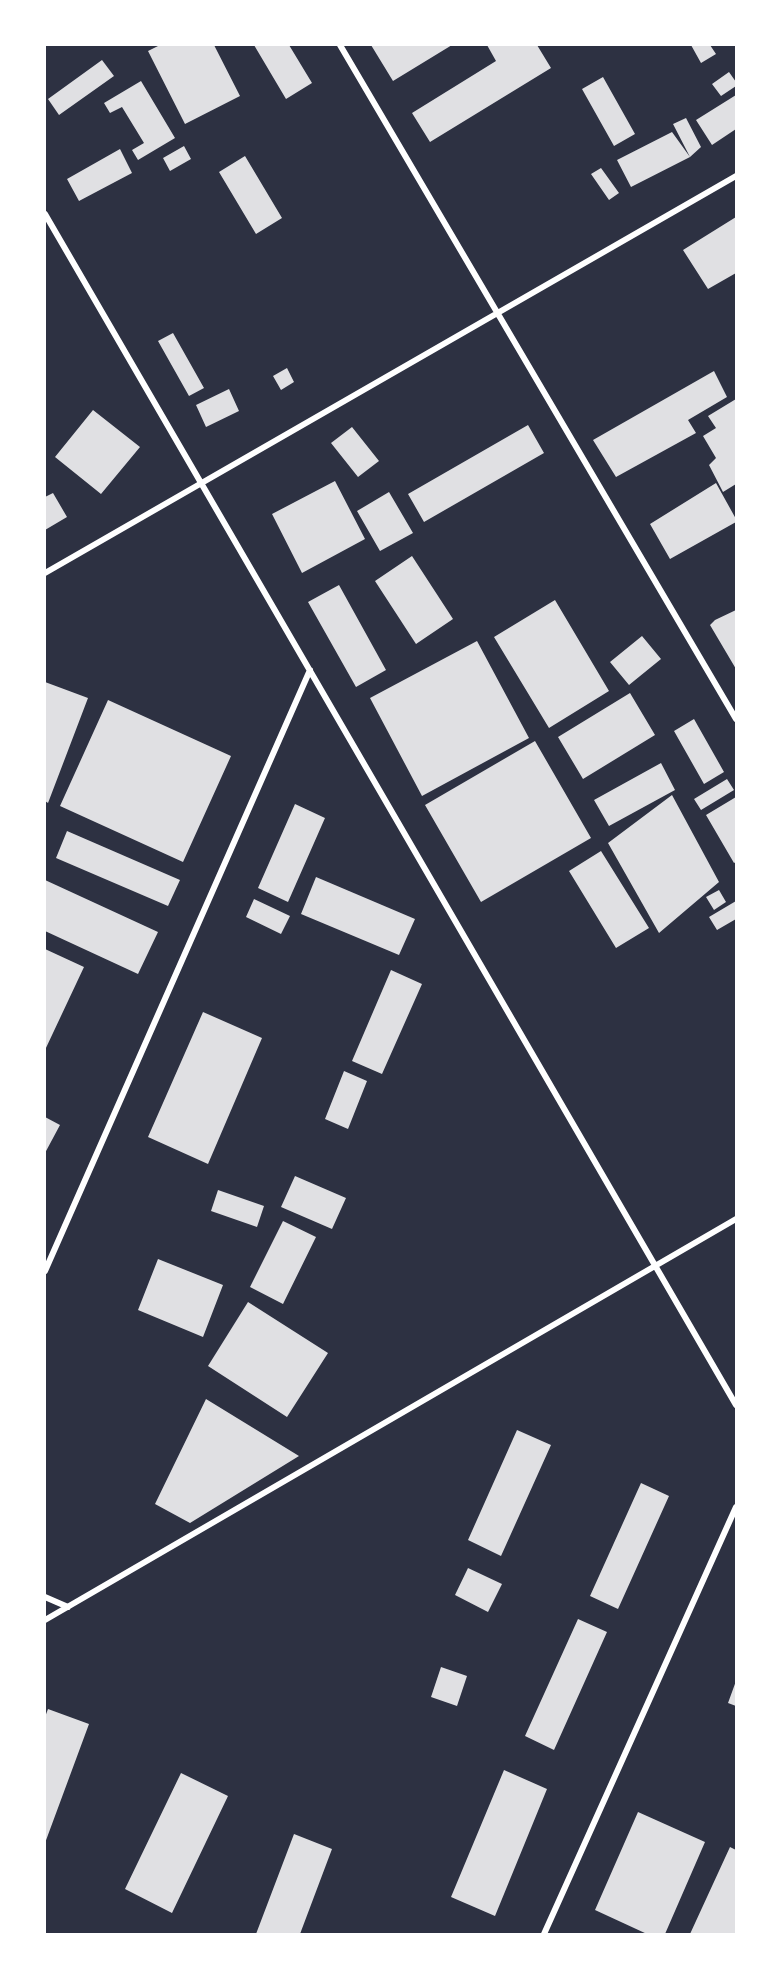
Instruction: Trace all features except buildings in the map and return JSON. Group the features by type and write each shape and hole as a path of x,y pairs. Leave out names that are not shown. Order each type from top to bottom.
{"street":[{"path":"340,45 736,719"},
{"path":"45,573 736,176"},
{"path":"45,214 736,1405"},
{"path":"45,1271 310,670"},
{"path":"45,1620 736,1219"},
{"path":"544,1934 736,1508"},
{"path":"45,1597 68,1607"}]}
